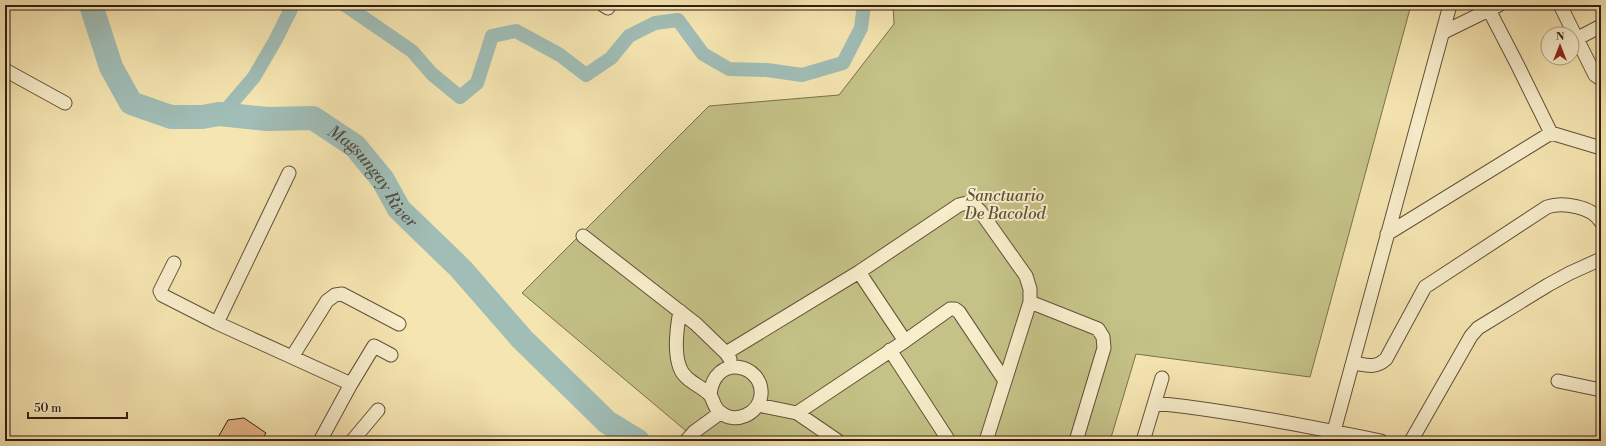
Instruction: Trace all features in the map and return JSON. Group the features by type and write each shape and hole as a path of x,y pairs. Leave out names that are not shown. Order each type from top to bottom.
{"street":[{"path":"1334,432 1387,234 1444,32 1450,5"},
{"path":"1560,5 1571,26"},
{"path":"1444,32 1494,8 1517,64 1551,134"},
{"path":"1580,37 1601,26"},
{"path":"1580,42 1595,75 1601,79"},
{"path":"5,70 65,103"},
{"path":"1387,234 1551,134 1601,148"},
{"path":"217,323 289,173"},
{"path":"726,353 859,272 959,205 971,202 980,211 1026,276 1030,289 1030,302 986,441"},
{"path":"1353,363 1376,366 1381,364 1386,359 1425,287 1547,207 1565,204 1579,207 1593,213 1601,222"},
{"path":"583,236 696,324 726,353 736,367"},
{"path":"1411,441 1471,336 1478,328 1548,285 1601,259"},
{"path":"174,263 162,286 160,292 162,295 217,323 351,384"},
{"path":"859,272 905,341"},
{"path":"292,357 327,301 336,295 342,294 398,324"},
{"path":"1030,302 1098,329 1103,337 1104,348 1076,441"},
{"path":"797,413 950,309 955,308 1005,381"},
{"path":"680,311 676,334 679,367 682,373 710,395"},
{"path":"320,441 351,384 374,346 391,355"},
{"path":"890,350 949,441"},
{"path":"736,367 746,369 755,375 760,384 761,395 758,405 751,413 741,418 730,418 720,413 713,405 710,395 711,384 716,375 725,369 736,367"},
{"path":"1143,441 1162,378"},
{"path":"1558,381 1601,390"},
{"path":"1155,403 1205,408 1381,441"},
{"path":"758,405 797,413 838,441"},
{"path":"352,441 378,410"},
{"path":"690,437 720,413"}],"green space":[{"name":"Sanctuario De Bacolod","path":"893,5 1411,5 1310,377 1136,354 1110,441 698,441 522,293 709,106 839,95 894,24"}],"building":[{"path":"244,418 266,433 261,441 216,441 228,420"}],"waterway":[{"name":"Magsungay River","path":"91,5 111,67 131,103 171,117 202,117 219,114 267,119 313,118 355,146 383,180 399,209 461,269 522,339 607,422 638,441"},
{"path":"219,114 225,111 254,77 275,41 293,5"},
{"path":"345,5 412,51 432,74 460,97 477,83 492,36 516,31 560,55 586,75 611,58 629,36 655,23 678,20 703,54 729,69 767,70 802,75 843,63 861,28 864,5"}]}
